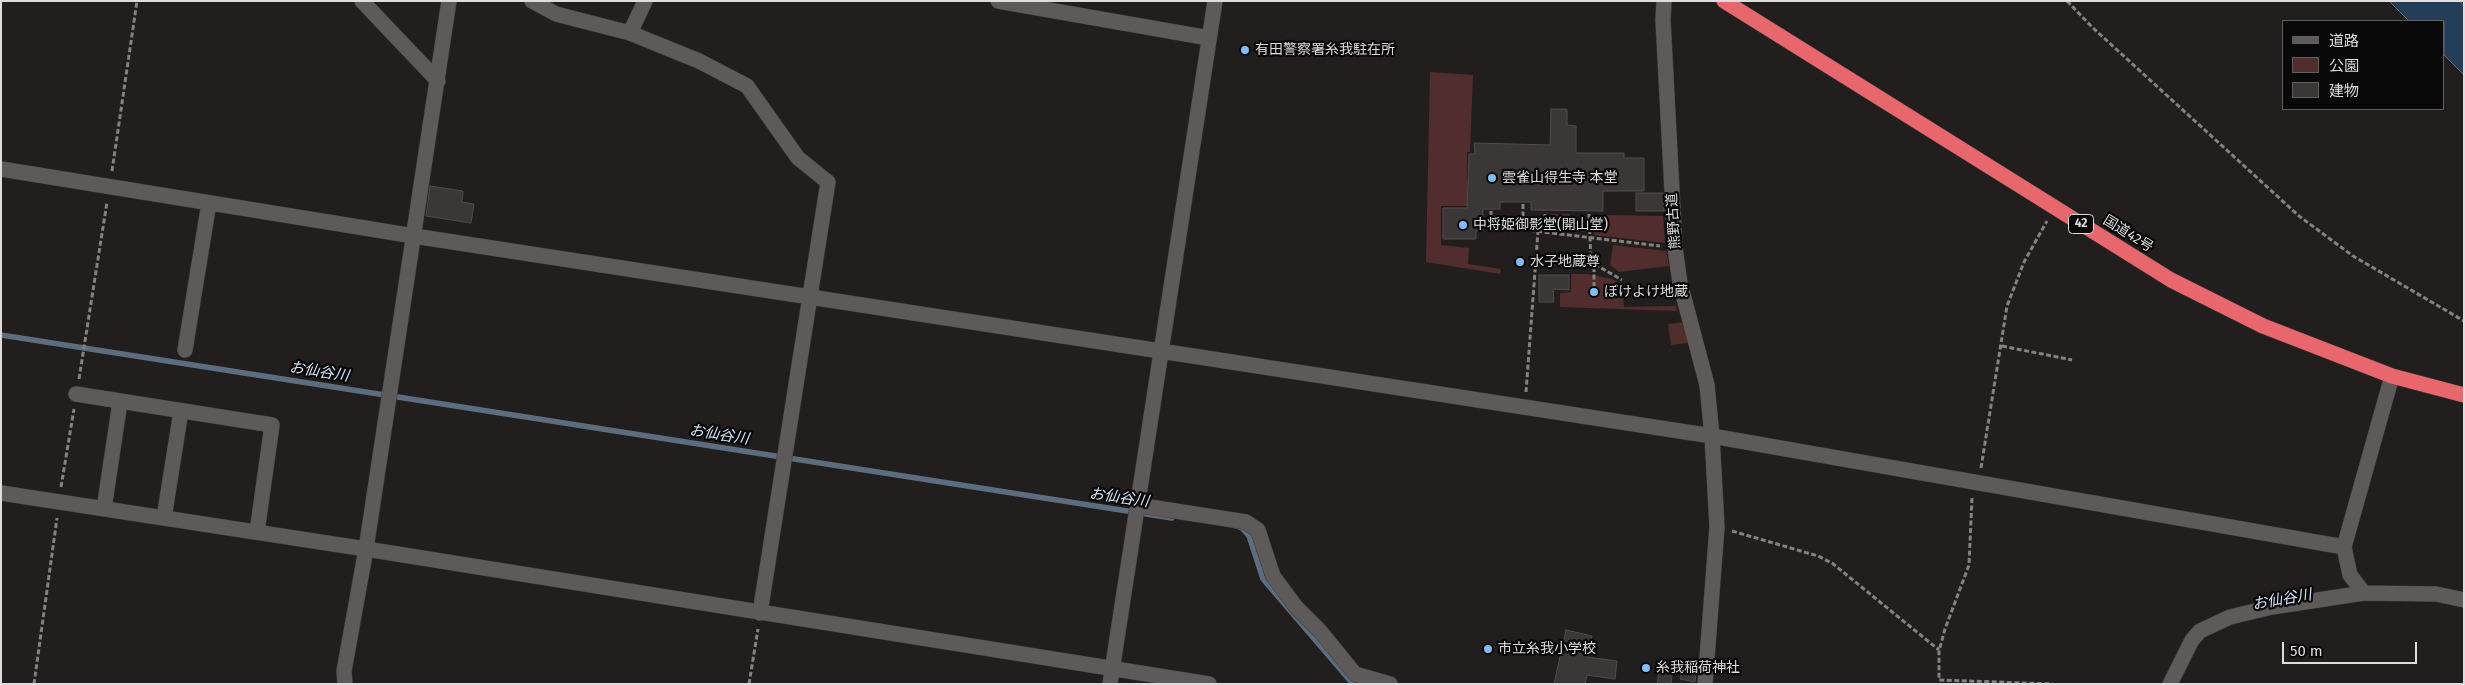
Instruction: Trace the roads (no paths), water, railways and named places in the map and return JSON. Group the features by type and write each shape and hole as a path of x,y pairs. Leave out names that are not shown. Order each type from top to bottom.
{"highway":[{"name":"国道42号","path":"1724,1 2171,280 2254,322 2392,376 2464,395"}],"street":[{"path":"362,1 438,81"},
{"path":"345,684 344,671 366,549 449,1"},
{"path":"532,1 556,14 630,33 699,60 746,86 798,158 828,182 760,614"},
{"path":"630,33 645,1"},
{"path":"998,1 1209,38"},
{"path":"1110,684 1215,1"},
{"name":"熊野古道","path":"1664,1 1662,20 1675,248 1680,283 1707,385 1712,436 1717,527 1705,684"},
{"path":"1,169 414,236 1712,436 2344,546"},
{"path":"185,350 209,203"},
{"path":"2364,593 2350,575 2344,546 2392,376"},
{"path":"76,394 272,425 257,532"},
{"path":"104,509 120,402"},
{"path":"164,518 181,411"},
{"path":"1,493 366,549 760,614 1209,684"},
{"path":"1137,505 1246,522 1258,530 1273,576 1296,607 1320,632 1352,679 1390,684"},
{"path":"2170,684 2192,640 2200,631 2230,617 2272,607 2364,593 2436,594 2464,600"}],"water":[{"path":"2389,1 2460,1 2464,6 2464,75 2445,56 2445,20 2408,20"}],"waterway":[{"name":"お仙谷川","path":"1,335 1172,518"},
{"name":"お仙谷川","path":"1236,526 1242,528 1249,536 1263,579 1353,684"}],"place":[{"name":"有田警察署糸我駐在所","path":"1245,50"},
{"name":"雲雀山得生寺 本堂","path":"1492,178"},
{"name":"中将姫御影堂(開山堂)","path":"1463,225"},
{"name":"水子地蔵尊","path":"1520,262"},
{"name":"ぼけよけ地蔵","path":"1594,292"},
{"name":"市立糸我小学校","path":"1488,649"},
{"name":"糸我稲荷神社","path":"1646,668"}]}
